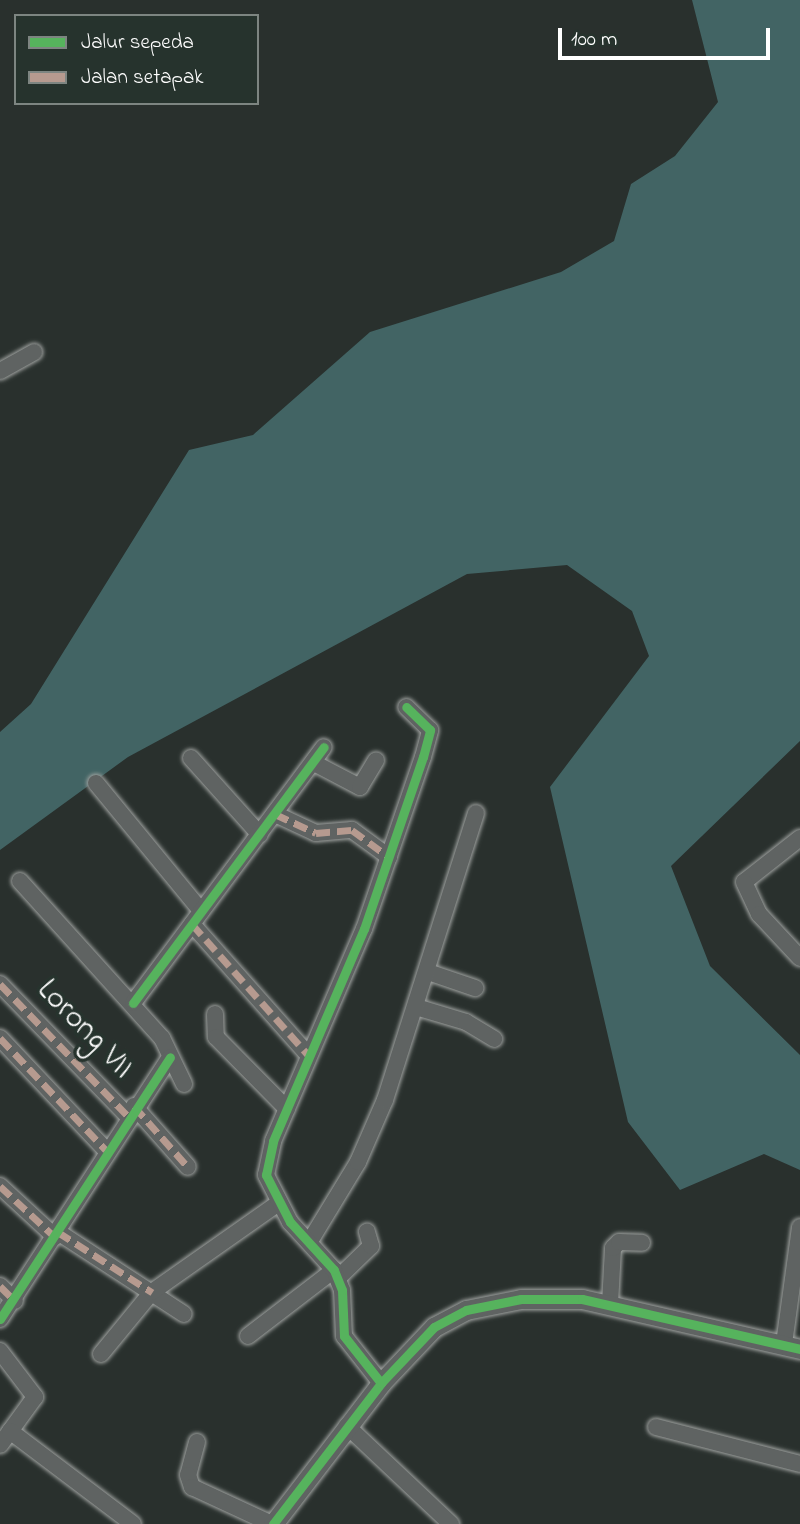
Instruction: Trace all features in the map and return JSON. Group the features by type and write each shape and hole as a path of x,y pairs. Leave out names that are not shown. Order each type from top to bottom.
{"street":[{"path":"0,371 34,352"},
{"path":"381,1383 344,1336 336,1274 310,1241 290,1222 266,1175 267,1156 388,858 430,730 406,707"},
{"path":"133,1003 314,764 324,747"},
{"path":"191,758 260,835"},
{"path":"314,764 360,786 376,761"},
{"path":"96,783 197,918 309,1056"},
{"path":"310,1241 358,1162 428,972 444,904 476,813"},
{"path":"275,814 316,833 352,830 388,858"},
{"path":"798,842 744,882 758,914 800,958"},
{"path":"20,881 133,1003 170,1057 184,1084"},
{"path":"428,972 475,988"},
{"name":"Lorong VII","path":"0,984 188,1167"},
{"path":"416,1007 466,1022 494,1039"},
{"path":"215,1014 216,1037 287,1110"},
{"path":"0,1038 106,1150"},
{"path":"0,1319 15,1301 57,1235 131,1111 170,1057"},
{"path":"0,1186 57,1235 184,1314"},
{"path":"101,1354 152,1292 280,1202"},
{"path":"197,1442 188,1475 192,1486 272,1524 381,1383 434,1327 466,1310 558,1297 610,1304 792,1347 800,1227"},
{"path":"248,1336 371,1246 367,1232"},
{"path":"610,1304 613,1248 619,1242 642,1242"},
{"path":"0,1286 15,1301"},
{"path":"0,1351 35,1396 0,1445"},
{"path":"347,1426 451,1524"},
{"path":"656,1427 800,1464"},
{"path":"10,1431 133,1524"}],"water":[{"path":"692,0 800,0 800,741 671,866 710,966 800,1055 800,1170 764,1154 680,1190 628,1122 550,787 649,656 632,611 567,565 467,574 128,757 0,850 0,732 31,704 189,450 253,435 370,332 561,272 614,241 631,184 675,156 718,102"}],"marked path":[{"path":"275,814 316,833 352,830 389,857"},
{"path":"192,924 309,1056"},
{"path":"0,984 128,1116"},
{"path":"0,1038 106,1150"},
{"path":"134,1106 188,1167"},
{"path":"0,1186 55,1237"},
{"path":"58,1232 152,1292"},
{"path":"0,1286 15,1301"}],"cycle path":[{"path":"381,1383 344,1336 342,1290 334,1270 290,1222 266,1175 273,1141 364,929 423,757 430,730 406,707"},
{"path":"133,1003 324,747"},
{"path":"0,1319 170,1057"},
{"path":"273,1524 381,1383 434,1327 466,1310 521,1299 582,1299 800,1349"}]}
